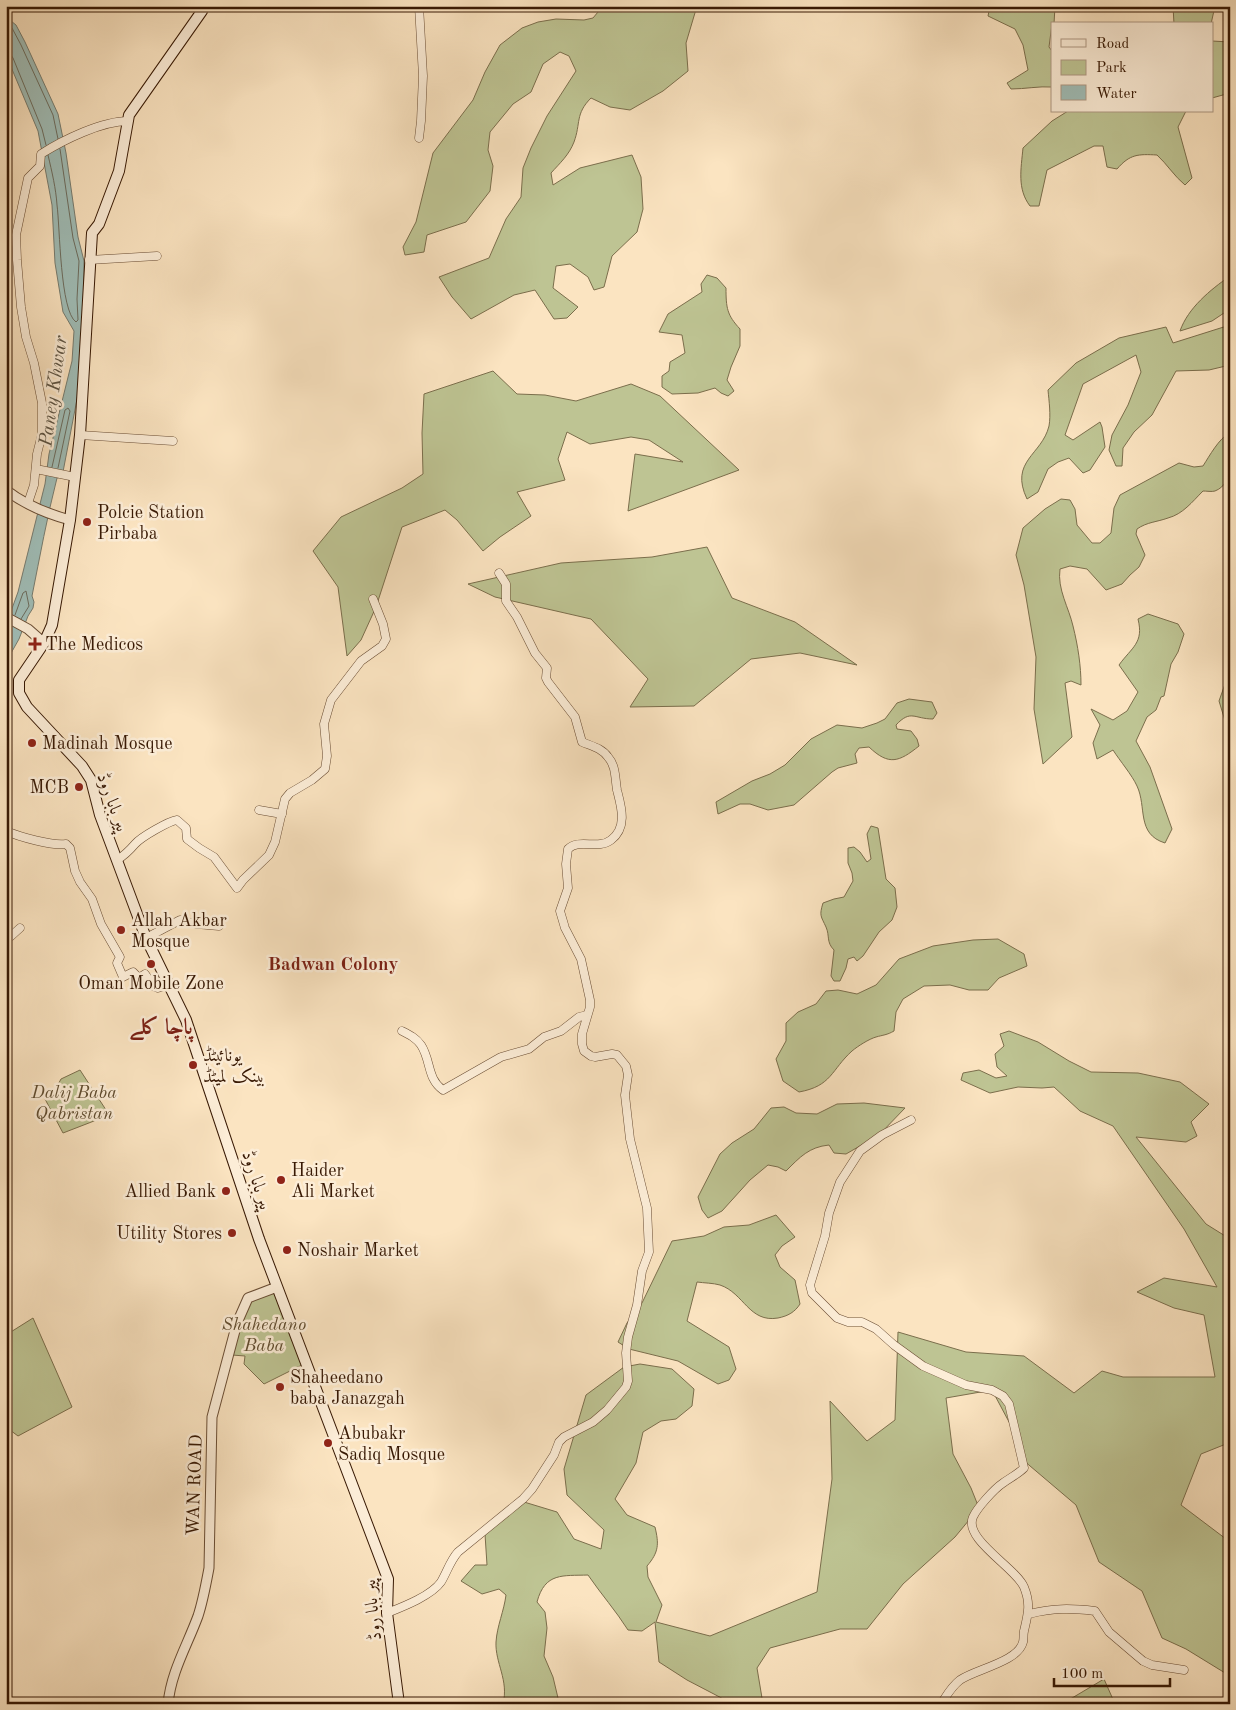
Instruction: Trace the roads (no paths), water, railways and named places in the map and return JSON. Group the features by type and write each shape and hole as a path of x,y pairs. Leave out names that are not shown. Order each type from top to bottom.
{"main road":[{"path":"44,644 52,625 70,520 80,435 92,233 98,224 119,172 129,115 202,11 203,6"},
{"name":"پیر بابا روڈ","path":"44,644 19,680 19,693 27,707 82,766 90,780 100,815 146,938 189,1029 277,1287 388,1579 387,1614 399,1704"}],"street":[{"path":"419,6 423,76 419,138"},
{"path":"31,505 37,454 42,434 42,403 34,363 26,337 19,289 16,244 19,217 26,194 28,178 40,166 41,154 66,140 111,122 128,121"},
{"path":"89,260 157,256"},
{"path":"80,435 173,441"},
{"path":"36,469 75,477"},
{"path":"6,490 15,497 54,516 70,520"},
{"path":"387,1614 433,1590 440,1583 451,1561 458,1552 532,1490 554,1455 559,1442 564,1437 592,1422 607,1410 626,1387 628,1381 626,1353 628,1338 637,1305 642,1271 649,1252 647,1208 630,1139 625,1095 628,1075 626,1066 617,1055 595,1057 584,1050 582,1034 590,1007 590,1000 581,958 565,928 560,911 568,888 566,864 568,849 576,844 600,845 610,841 617,834 621,826 622,816 614,766 603,751 582,742 575,717 548,682 546,668 506,601 506,584 499,573"},
{"path":"117,860 130,851 136,843 169,822 177,820 186,828 187,839 214,857 237,888 269,855 275,842 285,799 290,793 312,780 324,768 327,756 324,724 331,700 361,661 382,646 386,639 372,599"},
{"path":"6,617 28,629 44,644"},
{"path":"259,810 282,814"},
{"path":"6,831 57,846 66,844 70,848 75,871 80,882 92,899 100,924 120,957 117,963 123,977 133,972 139,978 145,974 154,986 158,988 169,985"},
{"path":"146,938 180,920 196,924 219,926"},
{"path":"6,937 10,937 20,928"},
{"path":"402,1031 414,1037 421,1046 433,1080 443,1090 501,1057 529,1049 544,1037 561,1031 579,1017 587,1015"},
{"path":"911,1120 882,1135 860,1151 840,1182 829,1213 825,1236 810,1285 812,1293 837,1318 848,1322 862,1322 876,1329 922,1366 966,1385 992,1390 1003,1396 1009,1404 1024,1468 1001,1484 992,1493 972,1518 971,1527 994,1555 1018,1576 1024,1588 1029,1614 1023,1643 1019,1650 1008,1658 960,1681 951,1688 941,1704"},
{"name":"WAN ROAD","path":"168,1704 169,1692 174,1676 198,1616 205,1588 208,1568 212,1417 237,1323 248,1298 277,1287"},
{"path":"1029,1614 1058,1608 1095,1611 1109,1632 1143,1661 1152,1665 1184,1670"}],"water":[{"path":"6,17 16,25 58,114 66,153 78,237 84,261 83,368 62,477 57,478 50,507 32,596 33,608 6,662 6,625 18,592 45,484 49,454 72,361 74,331 63,312 55,263 52,205 38,131 6,55"}],"place":[{"name":"Polcie Station Pirbaba","path":"87,522"},
{"name":"The Medicos","path":"35,644"},
{"name":"Madinah Mosque","path":"32,743"},
{"name":"MCB","path":"79,787"},
{"name":"Allah Akbar Mosque","path":"121,930"},
{"name":"Oman Mobile Zone","path":"151,964"},
{"name":"یونائیٹڈ بینک لمیٹڈ","path":"193,1065"},
{"name":"Haider Ali Market","path":"281,1180"},
{"name":"Allied Bank","path":"226,1191"},
{"name":"Utility Stores","path":"232,1233"},
{"name":"Noshair Market","path":"287,1250"},
{"name":"Shaheedano baba Janazgah","path":"280,1387"},
{"name":"Abubakr Sadiq Mosque","path":"328,1443"}],"district":[{"name":"Badwan Colony","path":"333,963"},
{"name":"پاچا کلے","path":"161,1026"}],"water label":[{"name":"Paney Khwar","path":"52,391"}],"park label":[{"name":"Dalij Baba Qabristan","path":"74,1102"},
{"name":"Shahedano Baba","path":"264,1334"}]}
